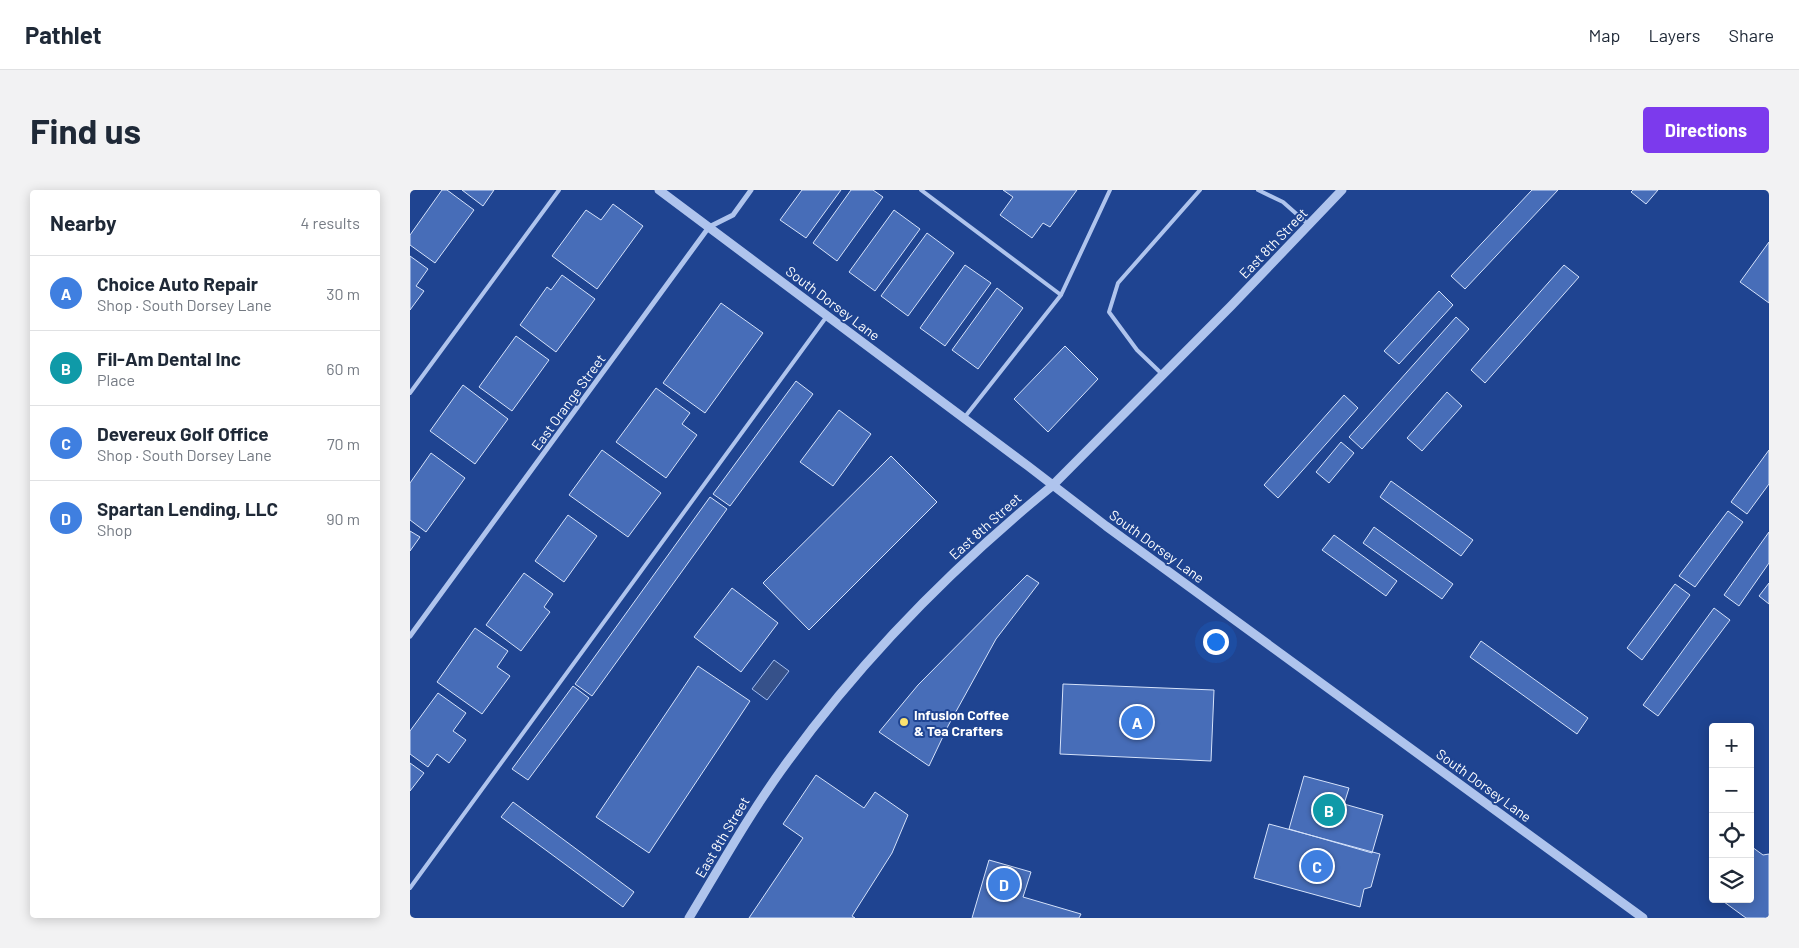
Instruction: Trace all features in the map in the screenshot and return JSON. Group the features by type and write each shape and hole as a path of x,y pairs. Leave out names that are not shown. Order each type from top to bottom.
{"street":[{"name":"South Dorsey Lane","path":"659,190 1052,486 1643,918"},
{"name":"East Orange Street","path":"410,636 709,227 733,215 751,190"},
{"name":"East 8th Street","path":"689,918 761,799 804,738 842,690 880,648 950,577 1026,507 1052,486 1342,190"}],"lane":[{"path":"410,393 559,190"},
{"path":"921,190 1061,296"},
{"path":"964,418 1061,296 1110,190"},
{"path":"1162,374 1137,350 1109,312 1118,283 1200,190"},
{"path":"1258,190 1283,202 1309,225"},
{"path":"410,888 827,316"}],"water":[{"path":"774,660 789,671 767,700 752,689"}],"building":[{"path":"442,190 447,190 474,210 435,263 410,245 410,235"},
{"path":"462,190 494,190 483,206"},
{"path":"802,190 841,190 806,238 780,220"},
{"path":"851,190 873,190 883,197 837,261 813,243"},
{"path":"1003,190 1077,190 1050,227 1043,223 1032,238 1000,215 1013,197"},
{"path":"1532,190 1558,190 1465,289 1451,276"},
{"path":"1633,190 1658,190 1646,204 1631,192"},
{"path":"613,204 643,226 597,289 552,256 586,210 601,220"},
{"path":"894,210 920,229 875,291 849,272"},
{"path":"927,233 954,253 908,316 881,296"},
{"path":"1769,242 1769,303 1740,282"},
{"path":"410,256 428,269 416,286 424,291 410,310"},
{"path":"965,265 991,283 945,346 920,328"},
{"path":"1564,265 1579,277 1485,383 1471,370"},
{"path":"562,275 595,299 556,352 520,325 547,287 551,290"},
{"path":"997,288 1023,308 978,369 952,350"},
{"path":"1439,291 1453,305 1399,364 1384,351"},
{"path":"721,303 763,333 705,413 663,383"},
{"path":"1456,317 1469,329 1362,449 1349,437"},
{"path":"516,336 549,360 512,411 479,387"},
{"path":"1065,346 1098,379 1048,432 1014,399"},
{"path":"796,381 813,394 730,506 713,494"},
{"path":"463,385 508,419 475,464 430,431"},
{"path":"656,388 690,413 682,424 697,435 666,478 616,442"},
{"path":"1447,392 1462,406 1422,451 1407,438"},
{"path":"1344,395 1358,408 1278,498 1264,485"},
{"path":"839,410 871,434 833,486 800,462"},
{"path":"1341,442 1354,453 1329,483 1316,472"},
{"path":"602,450 661,493 628,537 569,495"},
{"path":"1769,450 1769,484 1747,514 1731,502"},
{"path":"431,453 465,478 426,532 410,520 410,483"},
{"path":"891,456 937,502 809,630 763,583"},
{"path":"1391,481 1473,540 1461,556 1380,497"},
{"path":"710,497 727,509 592,696 575,684"},
{"path":"1728,511 1743,522 1695,587 1679,576"},
{"path":"568,515 597,536 564,582 535,561"},
{"path":"1374,527 1453,584 1442,599 1363,543"},
{"path":"410,531 420,537 410,551"},
{"path":"1769,532 1769,563 1739,606 1724,595"},
{"path":"1334,535 1397,581 1386,596 1322,550"},
{"path":"524,573 553,594 544,607 550,612 521,651 486,625"},
{"path":"1027,575 1039,583 996,639 948,726 929,766 879,732 918,685"},
{"path":"1769,583 1769,604 1759,596"},
{"path":"1675,584 1690,595 1642,660 1627,648"},
{"path":"732,588 778,623 741,672 694,637"},
{"path":"1714,608 1730,620 1658,716 1643,705"},
{"path":"475,628 508,651 497,667 510,676 482,714 437,682"},
{"path":"1481,641 1588,718 1577,734 1470,657"},
{"path":"698,666 750,701 649,853 596,817"},
{"path":"1063,684 1214,690 1211,761 1060,754"},
{"path":"573,686 589,698 528,780 512,769"},
{"path":"438,693 466,713 453,731 466,740 449,763 437,754 428,767 410,754 410,731"},
{"path":"410,763 424,773 410,791"},
{"path":"816,775 864,808 875,792 908,815 892,853 852,916 855,918 749,918 803,838 783,824"},
{"path":"1304,776 1349,788 1344,804 1383,815 1372,853 1289,829"},
{"path":"513,802 634,892 623,907 501,817"},
{"path":"1269,824 1380,854 1371,887 1364,889 1360,907 1254,878"},
{"path":"1754,848 1763,855 1769,854 1769,918 1746,918 1725,903 1754,903"},
{"path":"989,860 1031,872 1023,897 1081,914 1079,918 972,918"}],"place":[{"name":"Infusion Coffee & Tea Crafters","path":"904,722"},
{"name":"Choice Auto Repair","path":"1137,722"},
{"name":"Fil-Am Dental Inc","path":"1329,810"},
{"name":"Devereux Golf Office","path":"1317,866"},
{"name":"Spartan Lending, LLC","path":"1004,884"}]}
